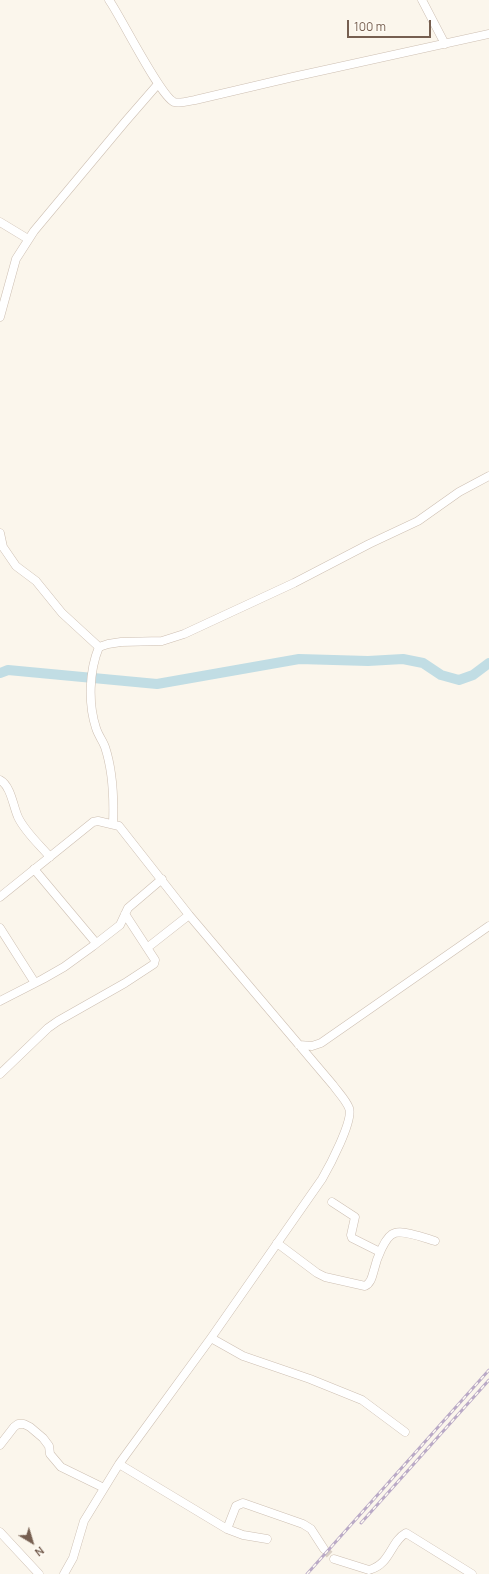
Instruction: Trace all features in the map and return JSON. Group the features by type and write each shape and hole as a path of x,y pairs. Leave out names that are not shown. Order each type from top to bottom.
{"street":[{"path":"110,0 158,84 173,101 186,102 489,34"},
{"path":"422,0 445,44"},
{"path":"0,316 16,259 28,239 158,84"},
{"path":"0,222 28,239"},
{"path":"99,647 121,642 162,641 184,634 294,583 369,544 418,521 459,492 489,476"},
{"path":"0,533 3,546 16,566 36,581 62,613 99,647"},
{"path":"99,647 93,665 91,695 93,720 99,738 105,746 114,806 113,824"},
{"path":"0,780 8,789 19,818 28,832 50,857"},
{"path":"0,897 93,822 98,821 119,826 189,915 342,1097 349,1108 350,1114 329,1168 211,1338 119,1464 104,1488 84,1521 73,1558 64,1574"},
{"path":"34,869 96,943"},
{"path":"0,1001 64,967 96,943 120,924 134,902 162,879"},
{"path":"0,1074 48,1028 153,966 155,960 125,914"},
{"path":"146,948 189,915"},
{"path":"299,1045 312,1046 321,1043 489,926"},
{"path":"0,928 35,983"},
{"path":"332,1202 355,1217 351,1235 352,1238 380,1252"},
{"path":"277,1243 317,1274 324,1277 365,1286 370,1281 380,1252 390,1236 395,1232 435,1241"},
{"path":"211,1338 243,1356 310,1379 362,1400 405,1432"},
{"path":"0,1445 14,1427 18,1424 24,1424 43,1438 49,1446 50,1454 60,1467 104,1488"},
{"path":"119,1464 227,1529 243,1535 267,1539"},
{"path":"227,1529 236,1506 243,1503 303,1524 311,1529 324,1549"},
{"path":"0,1532 39,1574"},
{"path":"334,1559 368,1570 373,1569 382,1563 406,1533 472,1574"}],"waterway":[{"path":"0,673 8,670 157,684 299,659 368,661 403,659 423,663 441,675 459,680 473,675 489,663"}],"tunnel":[{"path":"324,1549 334,1559"}],"railway":[{"path":"307,1574 489,1370"},
{"path":"361,1523 489,1380"}]}
